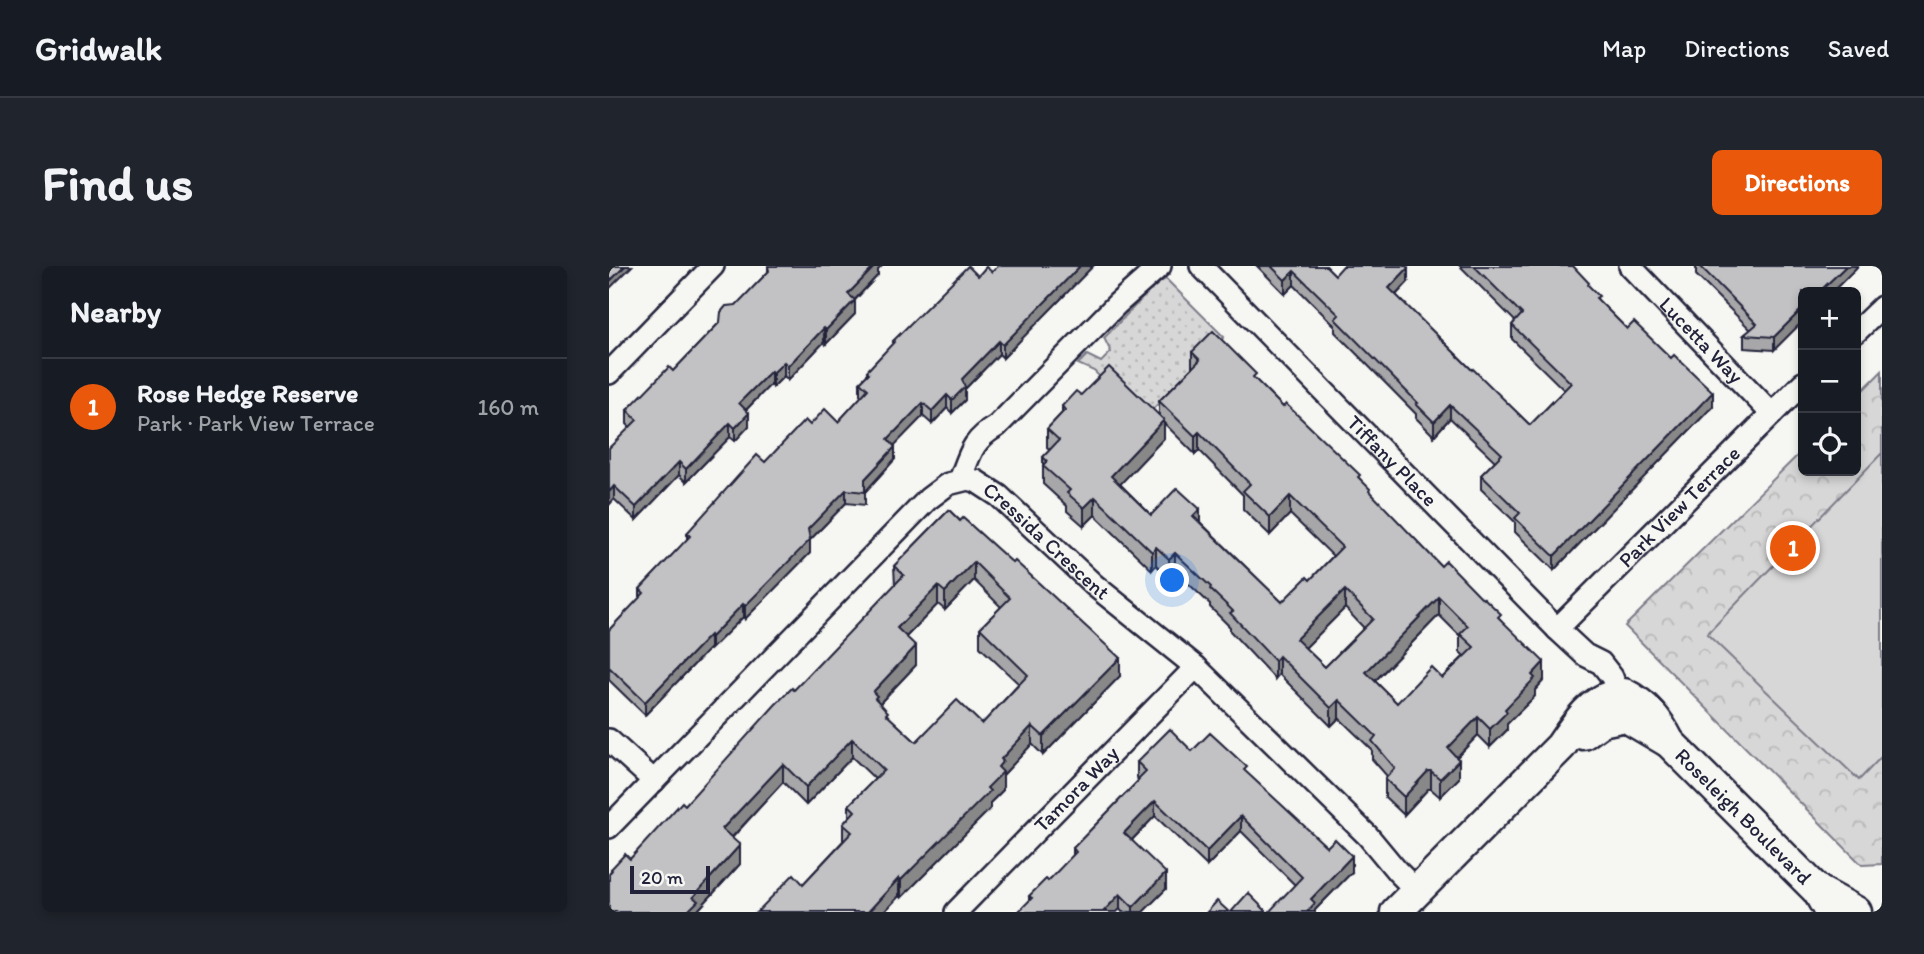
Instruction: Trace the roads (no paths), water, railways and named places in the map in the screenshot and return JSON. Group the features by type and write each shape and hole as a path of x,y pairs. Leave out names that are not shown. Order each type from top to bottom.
{"street":[{"path":"609,373 713,266"},
{"path":"968,480 976,442 983,434 997,426 1117,304 1160,266"},
{"name":"Tiffany Place","path":"1202,266 1585,655 1613,703"},
{"name":"Lucetta Way","path":"1630,266 1772,414"},
{"path":"1861,327 1882,307"},
{"name":"Park View Terrace","path":"1557,629 1798,388"},
{"name":"Cressida Crescent","path":"609,827 928,499 938,490 968,480 999,496 1094,585 1196,667 1368,836 1397,872 1422,886"},
{"name":"Tamora Way","path":"955,912 1196,667"},
{"path":"1396,912 1561,746 1590,731 1613,703"},
{"name":"Roseleigh Boulevard","path":"1613,703 1625,716 1669,742 1824,901 1856,912"},
{"path":"609,740 654,781"}],"place":[{"name":"Rose Hedge Reserve","path":"1793,548"}]}
